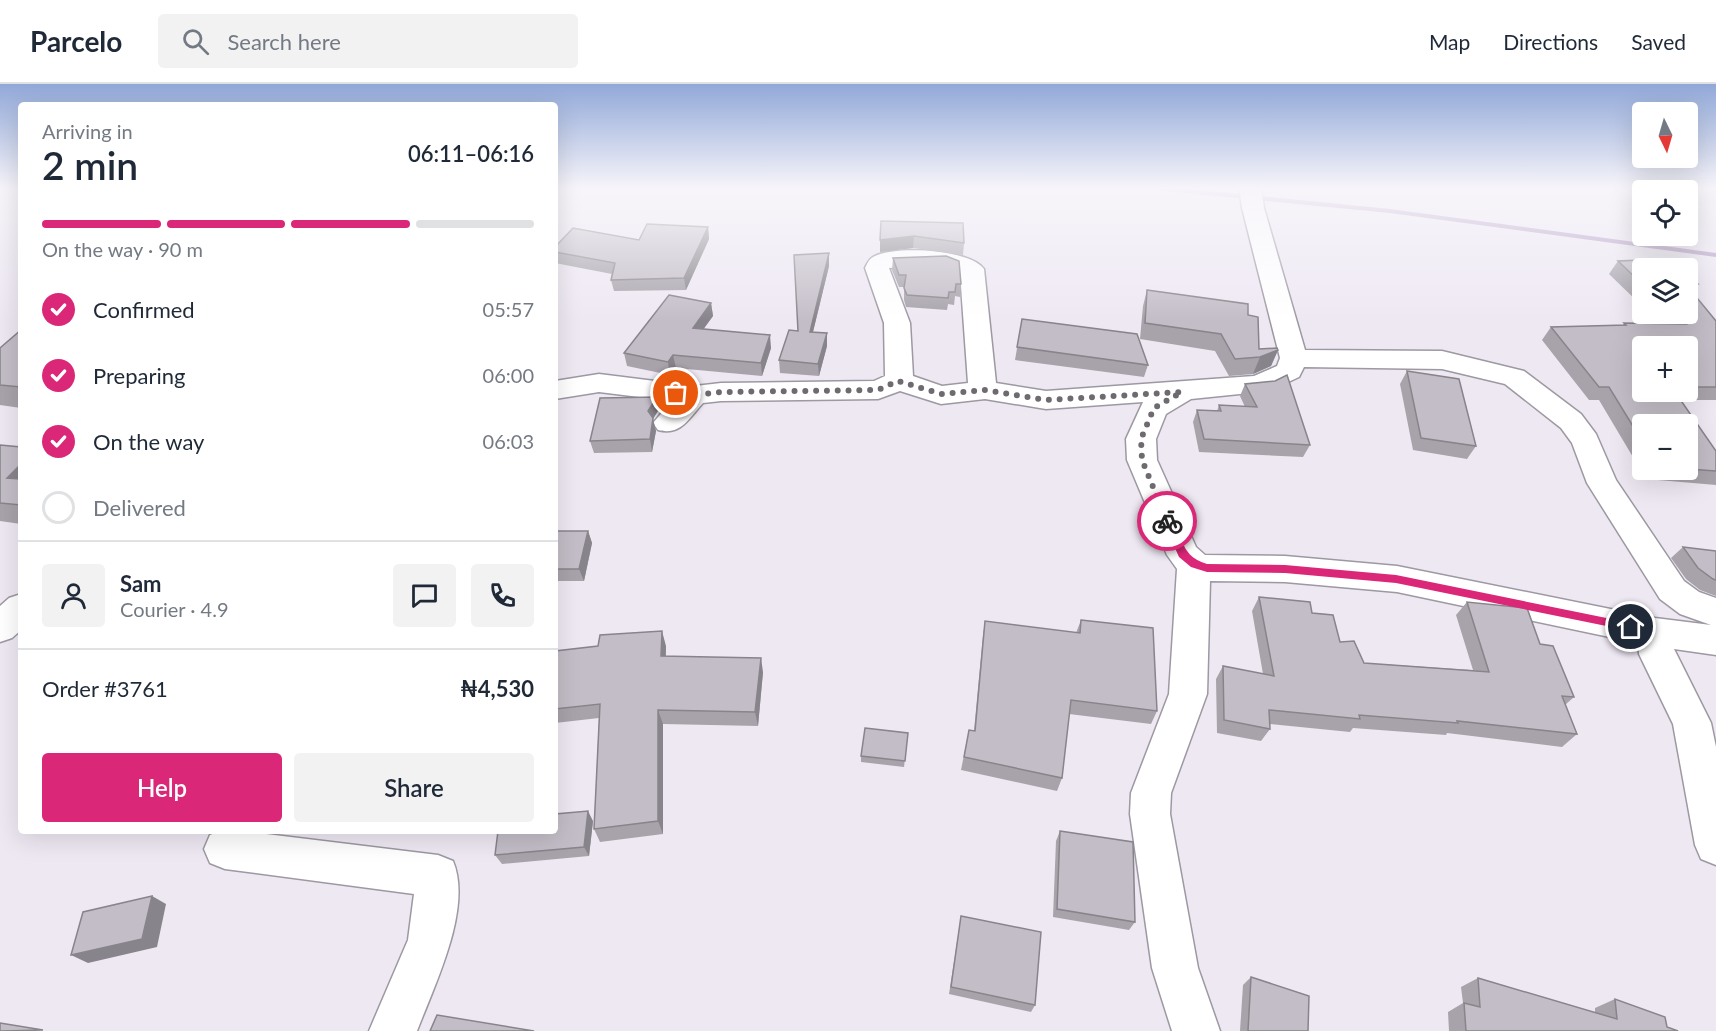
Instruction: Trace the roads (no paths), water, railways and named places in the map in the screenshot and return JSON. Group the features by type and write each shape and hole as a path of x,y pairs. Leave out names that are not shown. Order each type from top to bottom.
{"street":[{"path":"558,390 599,383 695,395 721,392 878,390 898,381 941,394 985,390 1046,400 1182,392 1259,384 1289,371 1294,358 1260,232"},
{"path":"898,381 897,323 877,268 880,263 888,260 955,259 972,269 980,377 985,390"},
{"path":"1294,358 1442,360 1514,377 1571,422 1586,441 1602,483 1672,590 1683,602 1716,612"},
{"path":"1182,392 1154,408 1141,439 1142,460 1183,555 1194,564 1207,568 1285,569 1396,579 1655,632 1716,640"},
{"path":"668,423 695,395"},
{"path":"1194,564 1188,694 1151,793 1150,814 1175,968 1196,1031"},
{"path":"0,628 18,611"},
{"path":"1655,632 1657,654 1692,723 1716,845"},
{"path":"225,849 438,876 430,940 393,1031"}],"waterway":[{"path":"1547,232 1716,255"}]}
